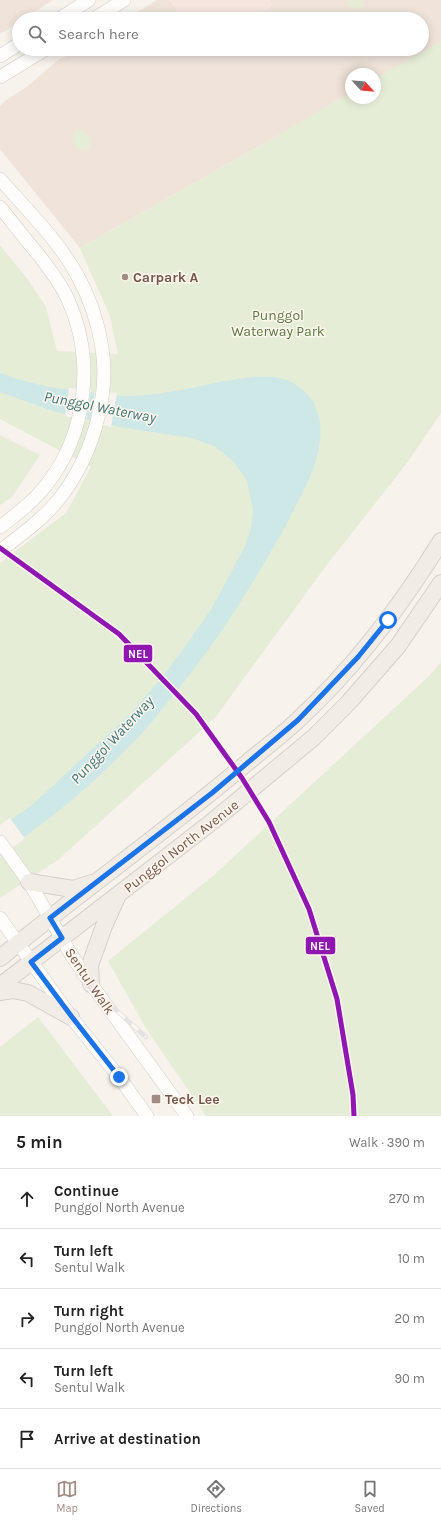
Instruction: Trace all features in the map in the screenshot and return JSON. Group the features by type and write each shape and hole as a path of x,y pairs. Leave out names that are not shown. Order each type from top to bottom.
{"main road":[{"name":"Punggol North Avenue","path":"0,958 212,793 298,720 358,657 388,620 424,570 441,541"},
{"name":"Punggol North Avenue","path":"0,986 213,821 313,738 349,702 398,646 441,583"},
{"path":"28,882 73,888 97,881"},
{"path":"91,984 90,965 104,926 118,896"},
{"path":"0,992 13,990 28,993 72,1017"}],"street":[{"path":"70,12 89,0"},
{"path":"105,12 124,0"},
{"path":"0,56 12,48"},
{"path":"2,77 35,56"},
{"path":"0,179 47,233 70,263 84,288 96,320 102,348 103,374 101,399 96,425 84,459 69,486 58,500 28,530 0,551"},
{"path":"0,207 53,273 65,294 78,326 84,370 83,399 77,424 58,468 47,485 20,512 0,527"},
{"name":"Sentul Walk","path":"0,842 28,882 91,984 187,1116"},
{"path":"0,918 31,962 147,1116"}],"shaded area":[{"path":"0,0 53,0 34,12 12,12 12,26 0,34"},
{"path":"157,0 170,0 178,12 137,12"},
{"path":"170,0 269,0 272,5 262,12 178,12"},
{"path":"269,0 441,0 441,42 429,49 429,12 262,12 272,5"},
{"path":"66,56 417,56 381,77 381,68 345,68 345,97 80,248 0,149 0,106 6,100 28,86 59,59"}],"green space":[{"path":"348,0 363,0 364,6 357,10 349,6"},
{"name":"Punggol Waterway Park","path":"441,41 441,413 407,463 326,566 215,718 58,860 0,898 0,563 66,513 91,467 0,419 0,245 29,281 46,307 57,351 118,354 110,316 80,248 345,96 345,104 381,104 381,76 415,56 429,56 429,48"},
{"path":"78,129 83,131 90,139 90,146 86,150 80,150 75,145 72,138 74,132"},
{"path":"0,435 40,455 12,497 0,505"},
{"path":"441,662 441,1116 206,1116 147,1030 108,961 214,875 429,676"},
{"path":"38,1017 113,1116 0,1116 0,1047"}],"water":[{"name":"Punggol Waterway","path":"0,373 24,381 48,386 84,392 128,396 149,395 241,378 270,377 282,379 293,383 306,393 312,400 316,407 321,431 318,451 311,474 285,527 234,612 192,672 148,726 111,765 58,812 0,853 0,828 33,804 128,716 160,680 181,652 212,608 245,546 251,528 253,510 247,481 234,462 216,447 192,438 119,427 53,411 0,392"}],"pier":[{"path":"69,388 91,390 86,421 65,416"},
{"path":"95,391 117,393 111,427 90,422"},
{"path":"10,818 25,839 0,855 0,825"}],"railway":[{"path":"78,976 146,1037"}],"transit line":[{"name":"NEL","path":"0,548 119,634 196,714 242,778 269,822 309,909 337,999 353,1095 354,1116"}],"place":[{"name":"Carpark A","path":"125,277"},
{"name":"Teck Lee","path":"156,1099"}],"route":[{"path":"119,1077 31,962 62,938 50,918 212,793 298,720 358,657 388,620"}]}
